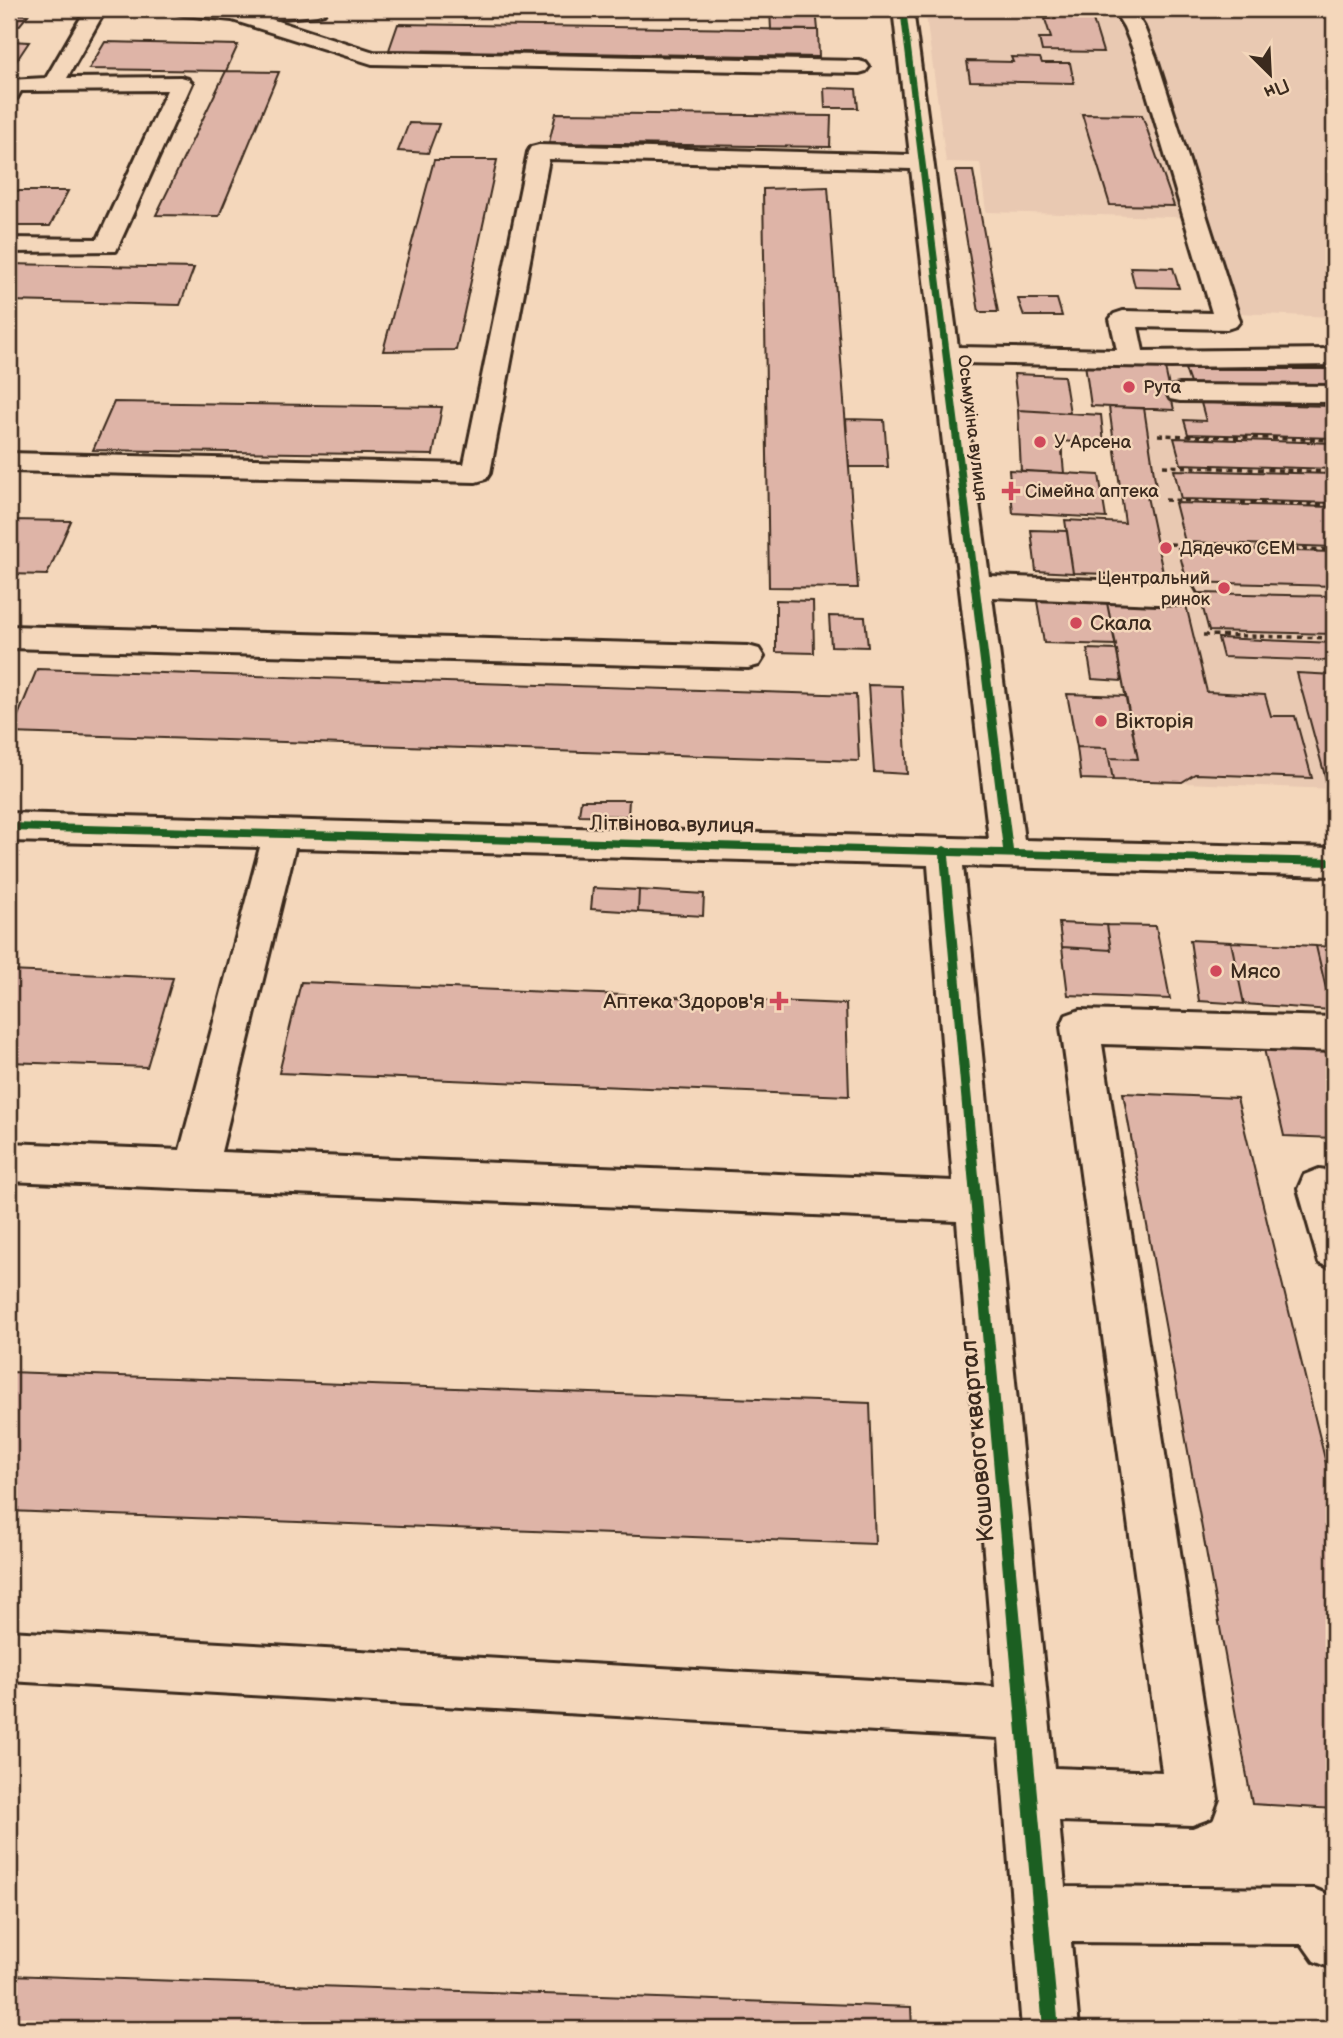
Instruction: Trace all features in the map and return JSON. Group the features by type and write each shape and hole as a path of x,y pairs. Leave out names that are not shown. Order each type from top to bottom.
{"street":[{"path":"54,83 96,9"},
{"path":"184,9 268,16 317,9"},
{"name":"Осьмухіна вулиця","path":"903,9 1008,852"},
{"path":"1123,9 1134,27 1146,57 1227,321 1123,319 1132,358"},
{"path":"237,15 372,58 859,67"},
{"path":"9,93 14,85 181,83 107,246 9,245"},
{"path":"9,461 476,473 539,152 922,162"},
{"path":"946,355 1171,359 1334,356"},
{"path":"1171,359 1183,405 1334,394"},
{"path":"975,586 1181,594"},
{"path":"9,637 747,657"},
{"name":"Літвінова вулиця","path":"9,827 1334,862"},
{"path":"196,1169 281,833"},
{"name":"Кошового квартал","path":"944,850 1051,2029"},
{"path":"1030,1794 1192,1798 1080,1027 1334,1034"},
{"path":"9,1162 977,1202"},
{"path":"1334,1190 1319,1189 1334,1248"},
{"path":"9,1656 1023,1714"},
{"path":"1040,1913 1315,1917 1334,1941"}],"path":[{"path":"1158,435 1334,440"},
{"path":"1163,466 1334,472"},
{"path":"1166,500 1334,505"},
{"path":"1170,544 1334,550"},
{"path":"1203,635 1334,638"}],"shaded area":[{"path":"925,9 1334,9 1334,317 1237,313 1206,218 986,212 980,163 946,162"},
{"name":"Центральний ринок","path":"1085,364 1165,368 1334,369 1334,789 1081,779 1067,694 1125,696 1116,645 1037,601 1117,602 1102,522 1125,522 1109,407 1091,406"}],"building":[{"path":"770,9 816,9 818,30 771,30"},
{"path":"1053,10 1090,10 1103,52 1042,51 1039,38 1051,38 1045,19 1056,19"},
{"path":"9,14 28,15 19,26 9,26"},
{"path":"398,24 818,30 819,57 389,50"},
{"path":"9,41 29,42 9,72"},
{"path":"105,42 238,45 226,71 89,69"},
{"path":"1011,57 1040,58 1042,63 1070,63 1074,83 970,81 967,61 1013,62"},
{"path":"226,71 279,72 219,216 156,215"},
{"path":"824,88 856,89 858,108 825,108"},
{"path":"556,113 831,116 830,147 549,143"},
{"path":"1082,114 1142,115 1174,206 1110,205"},
{"path":"409,123 439,124 428,153 398,151"},
{"path":"434,160 497,160 456,350 383,351"},
{"path":"955,171 973,171 998,312 979,312"},
{"path":"828,187 858,588 769,587 763,189"},
{"path":"9,191 68,191 50,226 9,226"},
{"path":"9,264 194,268 180,305 9,301"},
{"path":"1130,267 1173,268 1179,288 1135,287"},
{"path":"1018,299 1057,299 1062,316 1024,316"},
{"name":"Рута","path":"1085,364 1165,368 1174,410 1091,406"},
{"path":"1185,369 1334,369 1334,387 1191,386"},
{"path":"1014,374 1064,376 1070,413 1018,410"},
{"path":"114,402 442,407 433,455 93,450"},
{"path":"1201,403 1334,406 1334,438 1188,434 1184,420 1206,421"},
{"path":"1109,407 1144,408 1156,487 1145,487 1165,582 1113,580 1111,574 1073,573 1065,520 1125,523"},
{"name":"У Арсена","path":"1018,410 1101,415 1104,444 1061,441 1064,473 1021,471"},
{"path":"846,419 884,420 888,467 849,467"},
{"path":"1174,438 1334,443 1334,469 1181,464"},
{"path":"1009,470 1099,475 1106,518 1013,513"},
{"path":"1174,470 1334,474 1334,503 1181,499"},
{"path":"1175,503 1334,507 1334,547 1185,542"},
{"path":"9,520 71,521 47,575 9,574"},
{"path":"1031,530 1067,531 1073,573 1036,571"},
{"path":"1178,548 1334,552 1334,586 1187,582"},
{"path":"1199,593 1334,596 1334,634 1209,631"},
{"path":"776,600 813,601 814,653 776,652"},
{"name":"Скала","path":"1037,601 1107,603 1116,645 1044,643"},
{"path":"1107,603 1186,605 1207,692 1265,695 1271,716 1295,716 1312,778 1195,774 1182,782 1113,780 1109,758 1138,759"},
{"path":"829,616 865,617 868,647 831,646"},
{"path":"1218,638 1334,643 1334,661 1223,657"},
{"path":"1087,649 1117,650 1122,681 1092,679"},
{"path":"37,669 856,695 859,761 11,733"},
{"path":"1297,673 1334,675 1334,787 1328,787"},
{"path":"868,685 902,686 907,774 874,772"},
{"name":"Вікторія","path":"1067,694 1126,696 1138,759 1109,758 1107,748 1077,747"},
{"path":"1077,747 1107,748 1113,780 1081,779"},
{"path":"581,800 629,800 628,816 579,815"},
{"path":"593,888 639,890 638,912 591,909"},
{"path":"639,890 704,894 703,916 638,912"},
{"path":"1059,923 1107,925 1111,950 1062,947"},
{"path":"1107,925 1156,926 1170,999 1068,995 1062,947 1111,950"},
{"name":"Мясо","path":"1190,940 1231,942 1244,1004 1199,1001"},
{"path":"1231,942 1316,946 1331,1010 1244,1004"},
{"path":"1316,946 1334,947 1334,1010 1331,1010"},
{"path":"9,971 173,978 147,1067 9,1062"},
{"path":"301,982 846,1004 849,1096 279,1073"},
{"path":"1261,1036 1334,1039 1334,1138 1284,1136"},
{"path":"1123,1093 1237,1098 1334,1496 1334,1809 1252,1804"},
{"path":"9,1372 870,1403 875,1544 9,1511"},
{"path":"9,1975 911,2007 912,2029 9,2029"}],"cycle path":[{"path":"903,9 1008,852"},
{"path":"9,827 1334,862"},
{"path":"944,850 1051,2029"}],"place":[{"name":"Рута","path":"1129,387"},
{"name":"У Арсена","path":"1040,442"},
{"name":"Сімейна аптека","path":"1011,491"},
{"name":"Дядечко СЕМ","path":"1166,548"},
{"name":"Центральний ринок","path":"1224,588"},
{"name":"Скала","path":"1076,623"},
{"name":"Вікторія","path":"1101,721"},
{"name":"Мясо","path":"1216,971"},
{"name":"Аптека Здоров'я","path":"779,1001"}]}
